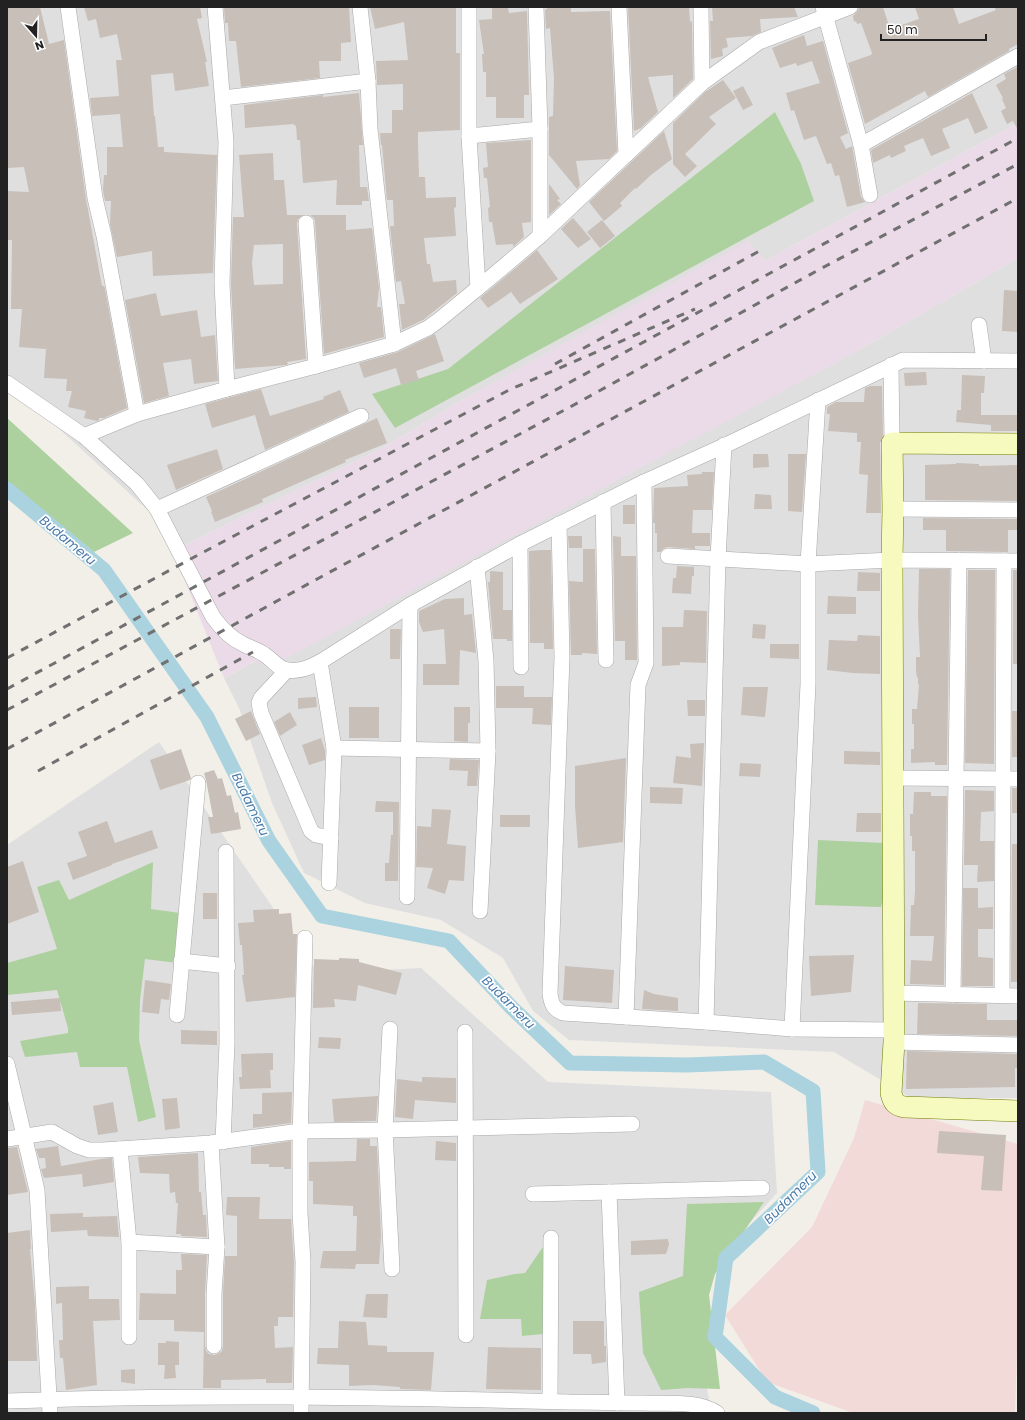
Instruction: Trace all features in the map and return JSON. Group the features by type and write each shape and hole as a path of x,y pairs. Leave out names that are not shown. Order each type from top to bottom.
{"street":[{"path":"68,7 95,198 104,236 137,414"},
{"path":"215,7 226,142 222,283 227,389"},
{"path":"360,7 368,81 370,129 394,344"},
{"path":"469,7 469,136 478,288"},
{"path":"536,7 540,129 540,236"},
{"path":"619,7 626,155"},
{"path":"701,7 702,83"},
{"path":"84,436 137,414 394,344 415,335 434,324 540,236 702,83 759,42 824,11 850,7"},
{"path":"824,11 861,145 870,195"},
{"path":"861,145 1018,56"},
{"path":"223,98 368,81"},
{"path":"469,136 540,129"},
{"path":"306,223 316,366"},
{"path":"979,325 984,361"},
{"path":"7,383 84,436 136,484 158,509 213,617 230,636 265,654 281,668 296,671 307,669 320,662 410,605 520,544 644,482 724,446 891,365 903,360 1018,361"},
{"path":"891,365 893,509 894,1036 891,1093 893,1101 898,1106 1018,1111"},
{"path":"792,1029 808,684 808,564 818,400"},
{"path":"158,509 361,416"},
{"path":"892,443 1018,444"},
{"path":"706,1022 718,559 724,446"},
{"path":"626,1017 638,685 646,663 644,482"},
{"path":"603,502 606,660"},
{"path":"893,509 1018,510"},
{"path":"559,524 562,657 551,1002 557,1011 563,1013 1018,1045"},
{"path":"520,544 521,667"},
{"path":"668,556 808,564 892,560 1011,561 1002,778 1002,995"},
{"path":"954,995 959,560"},
{"path":"477,568 486,661 488,751 480,911"},
{"path":"408,897 410,605"},
{"path":"320,662 334,748 329,883"},
{"path":"286,670 261,698 259,703 261,713 311,831 316,835 331,838"},
{"path":"334,748 488,751"},
{"path":"893,778 1018,778"},
{"path":"177,1015 198,783"},
{"path":"214,1346 214,1294 217,1248 217,1142 227,1043 228,966 226,852"},
{"path":"301,1413 303,1262 300,1213 300,1131 305,938"},
{"path":"181,961 228,966"},
{"path":"893,993 1018,996"},
{"path":"390,1029 385,1130 392,1269"},
{"path":"465,1032 466,1335"},
{"path":"7,1064 37,1190 49,1406"},
{"path":"7,1139 52,1132 77,1146 89,1150 217,1142 300,1131 632,1124"},
{"path":"120,1149 129,1242 129,1337"},
{"path":"533,1194 762,1188"},
{"path":"609,1192 617,1402"},
{"path":"550,1401 551,1238"},
{"path":"129,1242 217,1248"},
{"path":"7,1401 49,1406 98,1406 302,1397 550,1401 567,1407 617,1402 682,1408 706,1407 718,1413"}],"shaded area":[{"path":"7,7 1018,7 1018,123 765,261 748,242 457,403 388,445 173,551 154,516 56,426 7,393"},
{"path":"1018,123 1018,258 859,350 270,667 254,661 224,678 173,551 388,445 457,403 748,241 765,261"},
{"path":"1018,258 1018,1098 911,1098 834,1052 569,1040 533,1011 503,958 441,920 365,903 304,873 272,803 239,708 224,678 695,437 859,350"},
{"path":"159,742 318,973 421,968 548,1082 771,1092 777,1193 690,1288 710,1406 723,1413 7,1413 7,845"},
{"path":"865,1100 1018,1144 1018,1322 1015,1413 853,1413 767,1382 725,1315 812,1227 854,1138"}],"green space":[{"path":"775,112 801,164 814,201 395,428 372,394 448,369"},
{"path":"7,418 133,533 94,552 7,481"},
{"path":"818,840 885,843 885,892 881,907 815,905"},
{"path":"153,862 151,909 180,913 177,963 145,959 140,1000 139,1040 156,1117 138,1122 127,1067 80,1067 77,1052 25,1057 20,1041 68,1033 68,1028 57,990 7,995 7,963 57,949 37,887 59,880 69,900"},
{"path":"764,1202 715,1274 709,1295 720,1389 688,1388 661,1390 643,1353 639,1292 683,1276 687,1204"},
{"path":"545,1244 543,1334 522,1336 521,1319 480,1319 487,1280 525,1273"}],"building":[{"path":"7,7 40,7 49,44 64,40 86,199 102,286 104,286 105,289 127,408 104,418 99,418 97,421 84,418 86,411 68,407 72,391 66,391 67,379 44,378 46,349 19,347 22,309 11,309 12,240 7,240 7,191 29,192 24,167 7,168"},
{"path":"84,7 200,7 202,18 197,19 207,62 205,62 209,86 175,91 173,73 151,75 158,147 164,147 164,152 217,155 213,273 153,276 152,251 117,257 110,224 111,201 105,201 103,190 104,175 107,175 107,147 123,147 120,114 92,116 90,98 119,96 116,60 122,60 117,34 100,38 96,19 88,21"},
{"path":"224,7 349,7 351,42 341,43 341,61 319,61 320,78 241,87 236,41 229,41 228,23 225,23"},
{"path":"370,7 456,7 456,53 460,53 460,130 418,132 418,143 419,177 425,177 426,198 456,197 456,207 454,208 456,236 424,238 427,264 430,264 433,282 456,280 457,293 423,320 402,330 399,304 405,304 401,281 396,282 390,226 394,226 393,200 387,200 380,133 392,133 392,110 403,110 403,84 377,85 376,61 408,60 404,22 375,29"},
{"path":"492,7 508,7 509,13 527,11 529,95 524,95 524,118 496,118 496,97 486,97 486,72 483,72 482,54 484,54 479,20 492,19"},
{"path":"547,7 571,7 571,12 610,11 617,151 609,159 576,161 580,185 577,189 549,155 549,117 553,116 554,78 550,28 546,29 545,10"},
{"path":"628,7 689,7 690,22 692,21 693,79 673,98 673,75 648,77 658,112 641,128 634,131"},
{"path":"712,7 794,7 798,17 760,19 761,32 752,36 726,38 728,47 722,49 723,56 711,59 710,21 713,21"},
{"path":"861,7 883,7 890,29 919,19 915,7 953,7 959,24 996,10 994,7 1018,7 1018,44 1009,49 1009,51 928,97 925,91 865,124 848,63 871,55 872,53 861,23 857,24 856,21 854,22 853,16"},
{"path":"804,35 807,46 823,41 848,133 840,137 846,149 852,146 861,197 865,202 847,207 839,175 835,176 831,163 827,164 816,136 804,140 794,110 791,111 786,93 820,83 812,61 797,66 796,63 780,68 772,48"},
{"path":"1017,67 1018,130 1013,121 1007,124 1001,111 1006,108 1002,99 1003,98 996,85 1006,79 1004,74"},
{"path":"723,80 736,98 709,117 716,124 685,154 697,166 685,177 673,164 673,123 705,92"},
{"path":"743,86 753,105 743,110 733,91"},
{"path":"359,93 363,145 359,145 360,187 367,187 369,201 362,201 362,205 336,205 337,180 303,183 300,140 297,140 296,125 245,128 244,105 323,95 323,97"},
{"path":"972,93 988,128 975,134 968,118 942,129 950,148 931,156 923,138 904,146 906,151 891,158 890,155 873,163 871,150"},
{"path":"664,131 672,159 636,189 635,188 620,203 622,206 604,221 589,202"},
{"path":"531,140 531,222 522,223 524,237 513,247 513,244 496,245 492,222 489,222 488,208 490,207 487,178 484,178 483,168 488,167 486,143"},
{"path":"273,153 274,180 284,180 287,215 303,215 298,219 297,224 306,359 287,362 288,364 286,365 235,369 231,283 233,217 244,217 239,155","holes":["283,244 283,284 254,285 252,263 254,245"]},
{"path":"549,184 560,199 557,200 561,204 549,215"},
{"path":"310,215 346,215 346,230 372,228 379,288 377,307 381,307 384,337 324,354 315,222 314,218"},
{"path":"573,218 591,239 578,248 561,229"},
{"path":"602,220 615,236 600,248 587,232"},
{"path":"537,250 558,279 520,304 511,292 488,308 480,298"},
{"path":"1004,290 1018,291 1018,332 1002,331"},
{"path":"156,293 161,316 197,310 201,337 215,335 218,381 194,384 191,359 163,363 169,396 144,403 125,300"},
{"path":"435,334 444,361 416,371 419,380 401,385 396,368 364,378 359,363 398,352"},
{"path":"926,372 927,385 905,386 904,373"},
{"path":"962,375 985,376 984,393 981,393 981,415 1017,415 1017,431 991,431 991,425 956,422 957,410 961,410"},
{"path":"870,386 882,386 883,436 880,443 881,513 866,513 868,475 859,474 861,442 857,442 857,433 828,431 830,414 827,414 827,407 836,402 864,402 865,388"},
{"path":"261,389 270,416 324,399 323,397 340,390 349,412 265,450 255,415 212,428 205,404"},
{"path":"377,418 387,443 345,460 346,462 262,499 263,502 215,522 206,497"},
{"path":"217,449 223,469 176,490 167,465"},
{"path":"753,454 768,454 769,467 753,468"},
{"path":"788,454 806,454 802,512 788,511"},
{"path":"956,463 979,464 979,466 1018,465 1018,501 925,500 925,465"},
{"path":"702,472 714,472 712,510 693,510 692,533 710,533 710,546 695,546 695,549 668,547 664,548 660,552 657,552 657,533 655,533 655,523 653,523 654,488 688,486 687,475 702,474"},
{"path":"755,494 771,495 772,509 754,509"},
{"path":"623,505 635,505 635,524 623,524"},
{"path":"923,518 1018,519 1018,530 1008,530 1008,552 946,551 946,530 923,530"},
{"path":"568,536 582,536 582,548 569,548"},
{"path":"613,536 621,537 621,556 636,556 637,660 625,660 625,641 615,641"},
{"path":"583,549 595,549 597,654 582,653 582,655 571,655 569,581 583,582"},
{"path":"551,550 553,649 544,649 544,643 530,643 529,551"},
{"path":"677,566 694,567 691,594 672,593 673,578 676,578"},
{"path":"919,569 950,569 947,765 935,765 935,762 911,763 911,749 914,749 914,724 912,724 912,709 917,709 919,685 916,671 916,657 920,657 918,616"},
{"path":"968,570 995,570 994,764 965,763"},
{"path":"1013,570 1018,570 1018,664 1013,664"},
{"path":"490,571 503,572 503,610 512,610 512,641 507,641 507,639 493,639 488,582 490,582"},
{"path":"858,572 880,573 880,591 857,591"},
{"path":"828,596 856,597 856,614 827,614"},
{"path":"464,598 464,615 472,614 476,653 460,650 459,685 423,685 423,664 446,664 444,629 423,632 419,622 419,611 445,599"},
{"path":"684,610 707,611 706,663 680,662 680,665 662,666 662,627 683,627"},
{"path":"753,624 766,625 765,639 752,638"},
{"path":"390,629 401,629 400,659 390,659"},
{"path":"858,635 880,636 880,674 827,670 829,640 857,641"},
{"path":"770,644 799,644 799,659 770,658"},
{"path":"496,686 524,686 524,697 552,697 551,725 532,724 533,708 496,708"},
{"path":"743,687 768,687 765,717 741,715"},
{"path":"316,697 317,707 298,709 298,698"},
{"path":"687,700 705,700 705,716 688,716"},
{"path":"349,707 379,707 379,738 349,738"},
{"path":"454,707 470,707 468,742 454,741"},
{"path":"251,711 260,734 246,741 235,719"},
{"path":"1012,711 1018,711 1018,757 1012,757"},
{"path":"290,712 297,725 280,736 274,722"},
{"path":"321,738 325,750 325,760 309,765 302,745"},
{"path":"704,743 702,786 673,783 676,756 691,758 690,744"},
{"path":"181,749 191,778 190,780 160,790 150,760"},
{"path":"844,751 880,752 880,765 844,764"},
{"path":"626,758 623,842 578,848 575,806 575,766"},
{"path":"450,759 479,760 477,786 467,786 468,771 449,770"},
{"path":"740,763 761,764 760,777 739,776"},
{"path":"214,770 218,779 222,778 227,796 231,795 235,813 238,812 241,829 211,834 208,817 213,817 204,773"},
{"path":"650,787 683,788 682,804 650,803"},
{"path":"1012,788 1018,788 1018,813 1012,813"},
{"path":"965,790 994,791 994,811 981,812 980,841 994,841 994,881 977,882 978,865 964,865"},
{"path":"914,792 931,792 931,796 947,796 944,985 910,984 911,960 932,961 934,936 910,936 911,905 914,905 915,891 915,851 912,851 912,836 910,836 910,814 913,814"},
{"path":"376,801 399,802 398,881 385,881 385,863 389,863 391,835 393,835 393,812 375,812"},
{"path":"432,809 451,810 447,844 466,846 464,881 449,880 445,894 427,888 433,868 416,867 417,826 431,827"},
{"path":"857,813 881,813 881,832 856,832"},
{"path":"500,815 530,815 530,827 500,827"},
{"path":"107,821 115,843 152,830 158,848 112,864 73,880 67,863 87,856 78,832"},
{"path":"1012,844 1018,844 1018,982 1011,982"},
{"path":"23,861 39,912 7,924 7,867"},
{"path":"963,888 978,888 978,908 993,907 993,929 978,929 978,957 993,958 993,986 962,986"},
{"path":"203,893 217,893 217,919 203,919"},
{"path":"279,909 279,914 291,913 293,934 297,934 295,997 246,1002 242,975 244,975 242,945 240,945 238,923 254,922 253,910"},
{"path":"854,955 851,992 811,996 809,956"},
{"path":"339,958 359,959 359,962 402,973 396,995 358,985 356,1001 334,999 335,1007 313,1008 314,959 339,960"},
{"path":"565,966 614,970 612,1003 563,1000"},
{"path":"145,980 171,984 169,1000 161,999 159,1014 142,1012"},
{"path":"644,990 654,994 678,998 678,1011 642,1009"},
{"path":"60,998 61,1011 12,1015 11,1002"},
{"path":"918,1003 987,1004 987,1020 1018,1020 1018,1036 917,1034"},
{"path":"181,1030 217,1031 217,1045 181,1044"},
{"path":"319,1037 341,1038 340,1049 318,1048"},
{"path":"907,1051 1018,1054 1018,1068 1015,1068 1015,1087 906,1089"},
{"path":"273,1053 273,1070 270,1070 271,1088 240,1089 239,1077 242,1077 241,1054"},
{"path":"422,1077 456,1078 456,1103 415,1100 413,1119 395,1117 397,1079 422,1082"},
{"path":"292,1092 291,1123 253,1128 253,1114 262,1114 262,1093"},
{"path":"378,1096 376,1121 334,1122 332,1099"},
{"path":"177,1098 180,1128 165,1130 162,1099"},
{"path":"113,1102 118,1132 98,1135 93,1106"},
{"path":"939,1131 1006,1135 1002,1191 981,1190 984,1156 937,1153"},
{"path":"357,1139 370,1139 370,1146 377,1146 381,1236 379,1264 356,1264 355,1269 320,1268 323,1251 356,1251 357,1216 353,1216 353,1206 313,1204 313,1181 309,1181 309,1162 356,1161"},
{"path":"291,1141 291,1169 284,1169 284,1167 269,1167 269,1164 251,1164 251,1147"},
{"path":"436,1141 456,1143 456,1161 435,1160"},
{"path":"58,1146 61,1166 112,1158 114,1182 83,1187 82,1174 44,1178 41,1169 46,1168 45,1158 39,1158 36,1149"},
{"path":"17,1147 28,1192 7,1195 7,1148"},
{"path":"198,1153 199,1192 201,1192 203,1215 206,1215 207,1237 181,1236 181,1234 176,1234 178,1203 176,1203 175,1192 170,1193 169,1174 140,1173 138,1157"},
{"path":"227,1197 260,1197 259,1219 291,1219 294,1262 293,1317 278,1317 278,1326 274,1326 275,1348 293,1347 292,1383 266,1383 266,1379 221,1380 221,1388 203,1388 204,1332 174,1331 174,1320 139,1320 140,1293 176,1294 176,1270 182,1270 181,1254 207,1255 205,1346 206,1351 209,1354 214,1355 222,1351 225,1256 237,1256 237,1216 226,1215"},
{"path":"83,1213 83,1217 117,1216 119,1237 88,1236 87,1230 51,1232 50,1214"},
{"path":"30,1230 37,1361 7,1361 7,1233"},
{"path":"668,1239 669,1245 666,1254 631,1255 631,1241"},
{"path":"89,1286 89,1299 119,1299 120,1320 93,1321 97,1385 66,1390 63,1358 60,1358 59,1340 63,1340 62,1303 56,1304 56,1287"},
{"path":"366,1294 388,1294 387,1318 363,1317"},
{"path":"339,1321 366,1322 368,1345 387,1346 387,1352 434,1352 431,1390 400,1389 400,1387 373,1385 349,1386 349,1365 317,1364 318,1348 338,1348"},
{"path":"573,1321 604,1321 604,1346 606,1346 606,1362 592,1364 591,1354 573,1354"},
{"path":"166,1341 179,1342 179,1365 175,1365 176,1378 164,1379 165,1365 158,1365 158,1343 166,1343"},
{"path":"488,1347 541,1348 541,1390 486,1389"},
{"path":"135,1369 135,1384 121,1382 121,1370"}],"waterway":[{"name":"Budameru","path":"7,489 104,570 207,717 269,841 322,916 449,941 512,1008 570,1063 687,1065 764,1062 813,1091 818,1172 726,1258 715,1337 775,1397 813,1413"}],"railway":[{"path":"7,689 1018,138"},
{"path":"7,710 570,407 822,268 1018,164"},
{"path":"7,749 1018,198"},
{"path":"555,364 763,249"},
{"path":"7,658 509,390 695,309"},
{"path":"38,771 253,652"}]}
